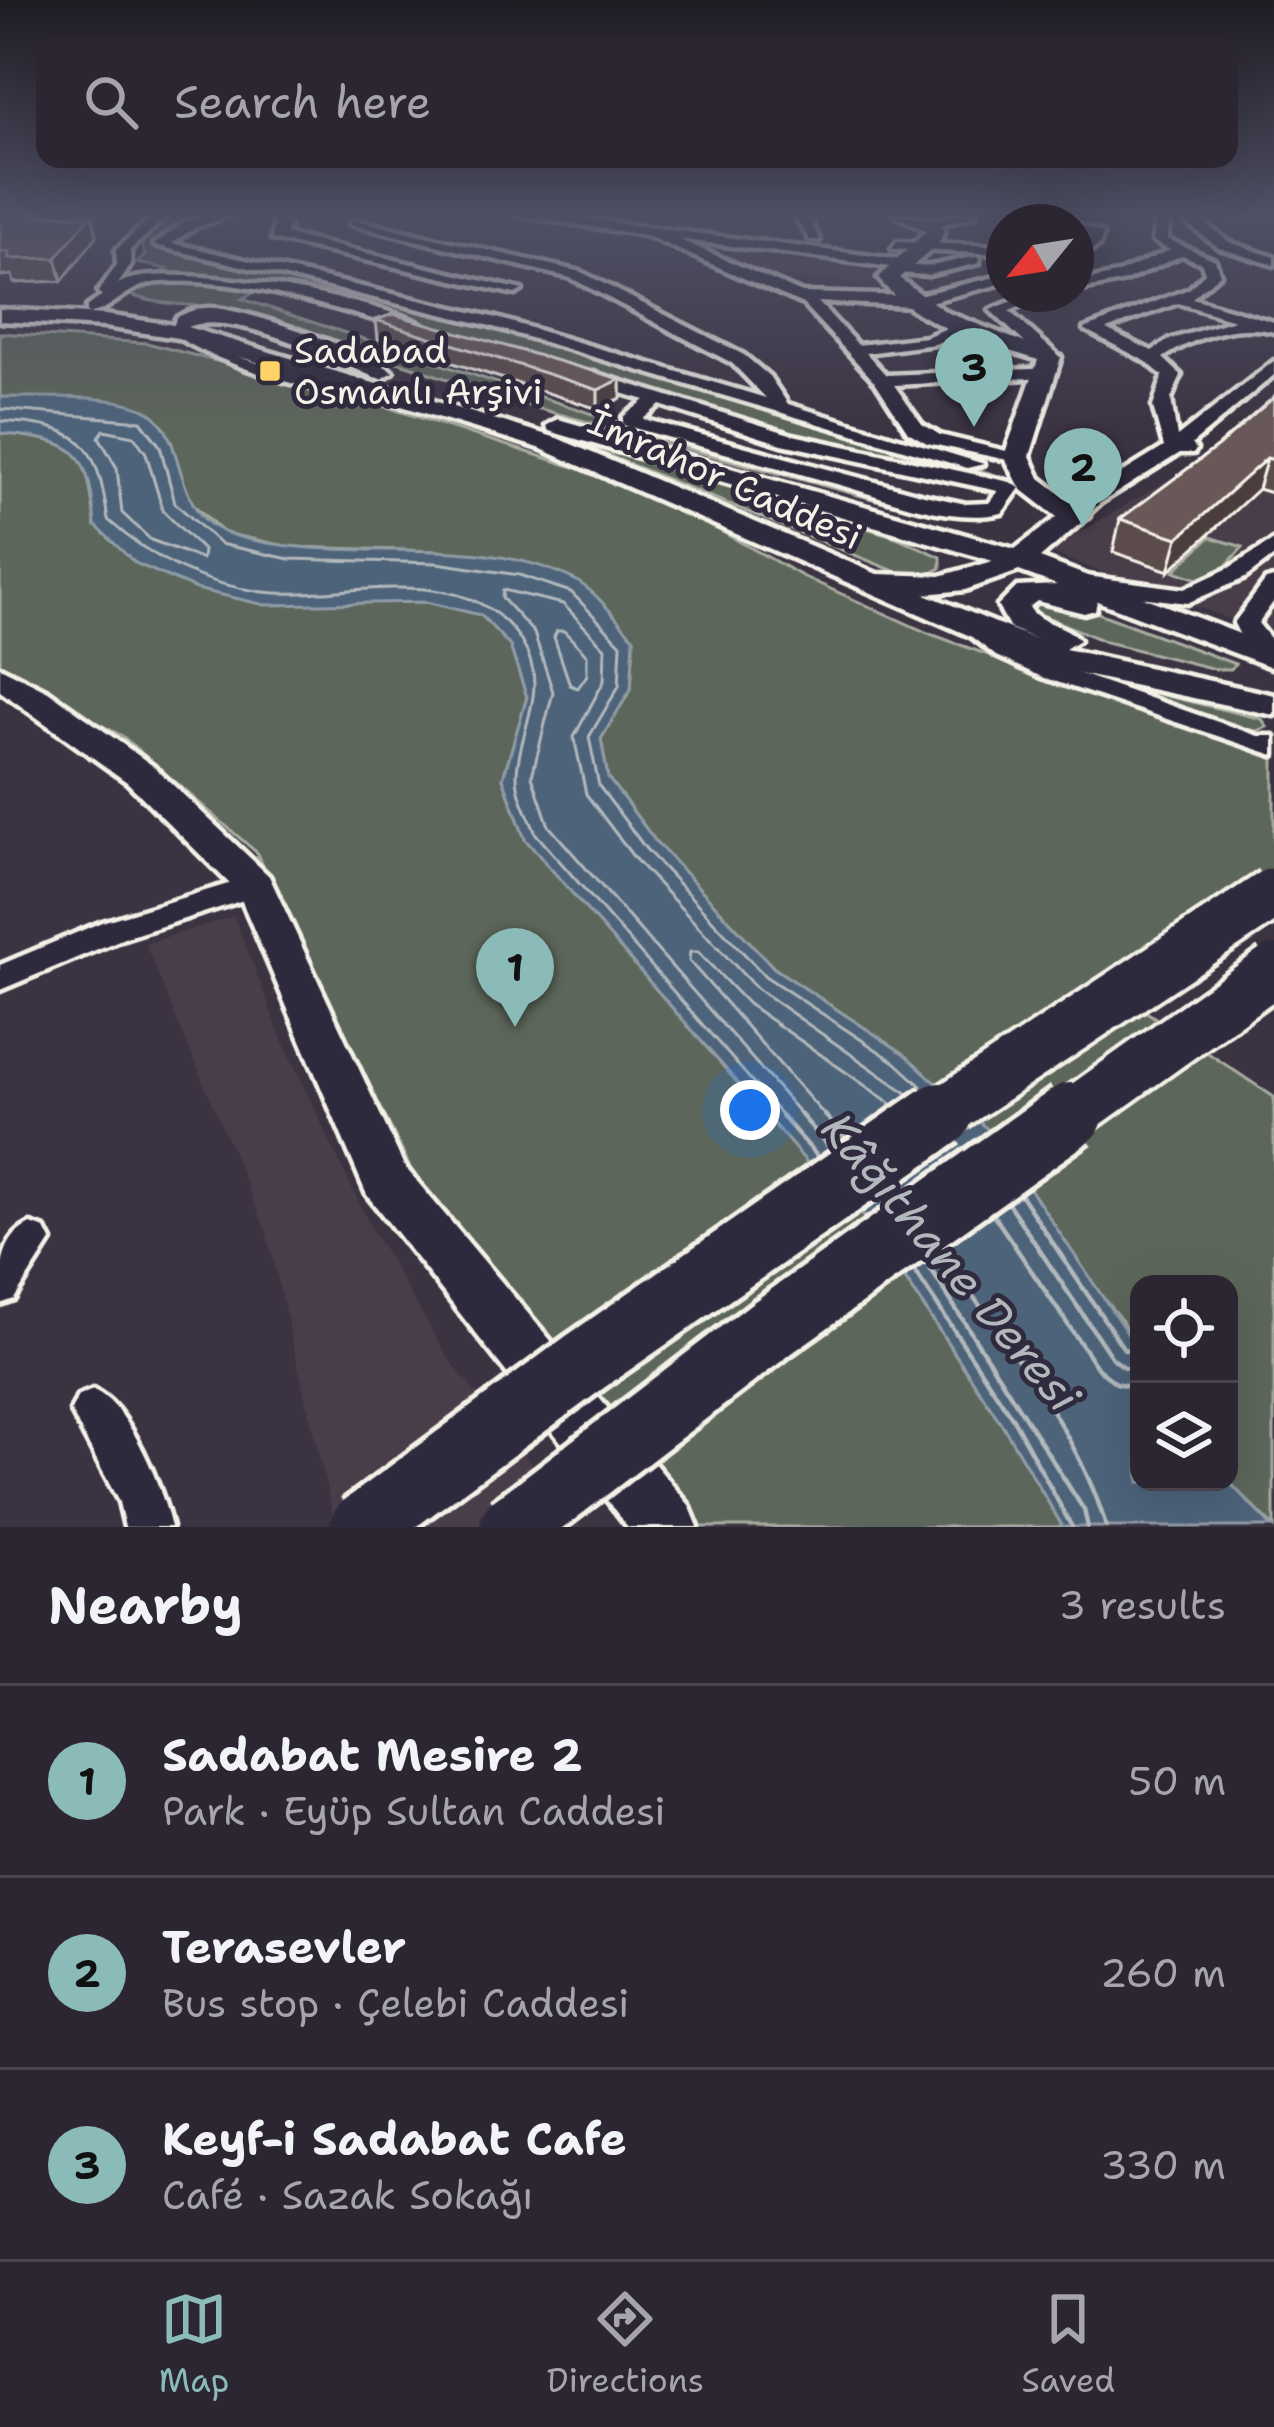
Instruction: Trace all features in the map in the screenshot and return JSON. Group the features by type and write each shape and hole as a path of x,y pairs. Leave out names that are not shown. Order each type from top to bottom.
{"highway":[{"path":"362,1527 678,1294 1274,893"},
{"path":"512,1527 772,1328 1274,970"}],"main road":[{"path":"893,286 963,326 1049,365 1018,464 1053,504 1075,516"},
{"name":"İmrahor Caddesi","path":"0,311 92,310 182,327 412,386 1017,558 1274,657"},
{"name":"İmrahor Caddesi","path":"0,311 130,318"},
{"path":"0,325 98,331 130,318"},
{"name":"İmrahor Caddesi","path":"182,327 548,443 976,628 1075,663 1274,704"},
{"path":"777,488 947,554 955,572 928,586"},
{"path":"901,522 1000,530 1075,516"},
{"path":"778,542 826,554 889,580 928,586 976,580 1017,558 1075,516"},
{"path":"1274,671 1059,595 1026,593 1013,606 1021,621 1078,646 1274,704"},
{"path":"0,677 140,774 255,886 385,1180 667,1527"}],"street":[{"path":"92,310 109,286"},
{"path":"92,310 114,299 124,286"},
{"path":"233,286 280,293 443,334"},
{"path":"340,286 491,321 986,468 1018,464"},
{"path":"499,286 515,290"},
{"path":"598,286 738,359 763,380 782,408"},
{"path":"774,286 808,301 914,301 974,286"},
{"path":"1182,448 1169,442 1162,422 1161,390 1172,375 1153,358 1092,329 1200,286"},
{"path":"1177,298 1274,328"},
{"path":"808,301 882,380 915,428 934,439 1018,464"},
{"path":"1000,312 1049,365"},
{"path":"1153,358 1175,344 1248,321"},
{"path":"853,350 928,341 963,326"},
{"path":"882,380 1049,365"},
{"path":"1182,448 1274,366"},
{"path":"560,368 789,440 1010,488 1001,506 982,511 876,490 629,421 655,401"},
{"path":"1075,516 1182,448 1274,376"},
{"path":"1086,584 1187,596 1237,573 1274,546"},
{"path":"1274,584 1246,622 1250,634 1274,657"},
{"path":"976,628 994,646 1039,669 1273,747"},
{"path":"0,978 112,930 255,886"},
{"path":"0,1286 31,1241"},
{"path":"93,1411 141,1495 148,1527"}],"shaded area":[{"path":"1274,405 1274,635 1048,552 1191,466"},
{"path":"234,916 283,1042 370,1226 449,1359 581,1527 336,1527 266,1231 145,944"}],"green space":[{"path":"134,286 257,291 242,299 629,426 969,515 891,504 518,403 254,313 128,294"},
{"path":"254,286 315,286 488,327 1006,478 812,441 636,387"},
{"path":"0,333 147,343 365,400 577,468 715,528 802,576 928,633 1274,759 1274,868 1100,981 1274,1097 1274,1527 1238,1491 1238,1275 1130,1275 1130,1335 903,1053 774,968 656,842 608,778 601,739 631,689 634,638 577,581 521,563 439,551 290,547 224,533 185,497 171,440 43,398 0,397"},
{"path":"0,433 46,440 74,453 88,479 95,525 359,602 427,602 481,615 510,646 527,697 503,778 525,839 819,1176 863,1216 1003,1426 1063,1527 686,1527 422,1192 256,852 122,736 0,672"},
{"path":"603,446 896,537 941,557 941,568 927,575 904,575 592,449"},
{"path":"1210,537 1243,547 1210,583 1174,571"},
{"path":"1034,599 1074,604 1235,664 1231,669 1215,669 1106,642 1035,612"},
{"path":"1089,677 1262,719 1267,727 1257,731 1232,728"}],"water":[{"name":"Kâğıthane Deresi","path":"0,397 96,399 133,405 160,421 197,510 210,524 230,534 314,548 493,556 535,564 591,591 634,638 631,689 601,739 608,778 656,842 774,968 903,1053 994,1135 1130,1338 1130,1491 1238,1491 1272,1527 1063,1527 1003,1426 864,1216 819,1176 525,839 503,778 527,697 510,646 481,615 426,602 265,605 196,589 135,563 95,525 88,479 74,453 46,440 0,433"}],"building":[{"path":"393,314 621,379 598,390 376,320"},
{"path":"1274,397 1274,460 1267,458 1178,538 1120,519 1218,446"}],"place":[{"name":"Sadabad Osmanlı Arşivi","path":"270,371"},
{"name":"Keyf-i Sadabat Cafe","path":"974,427"},
{"name":"Terasevler","path":"1083,527"},
{"name":"Sadabat Mesire 2","path":"515,1027"}]}
